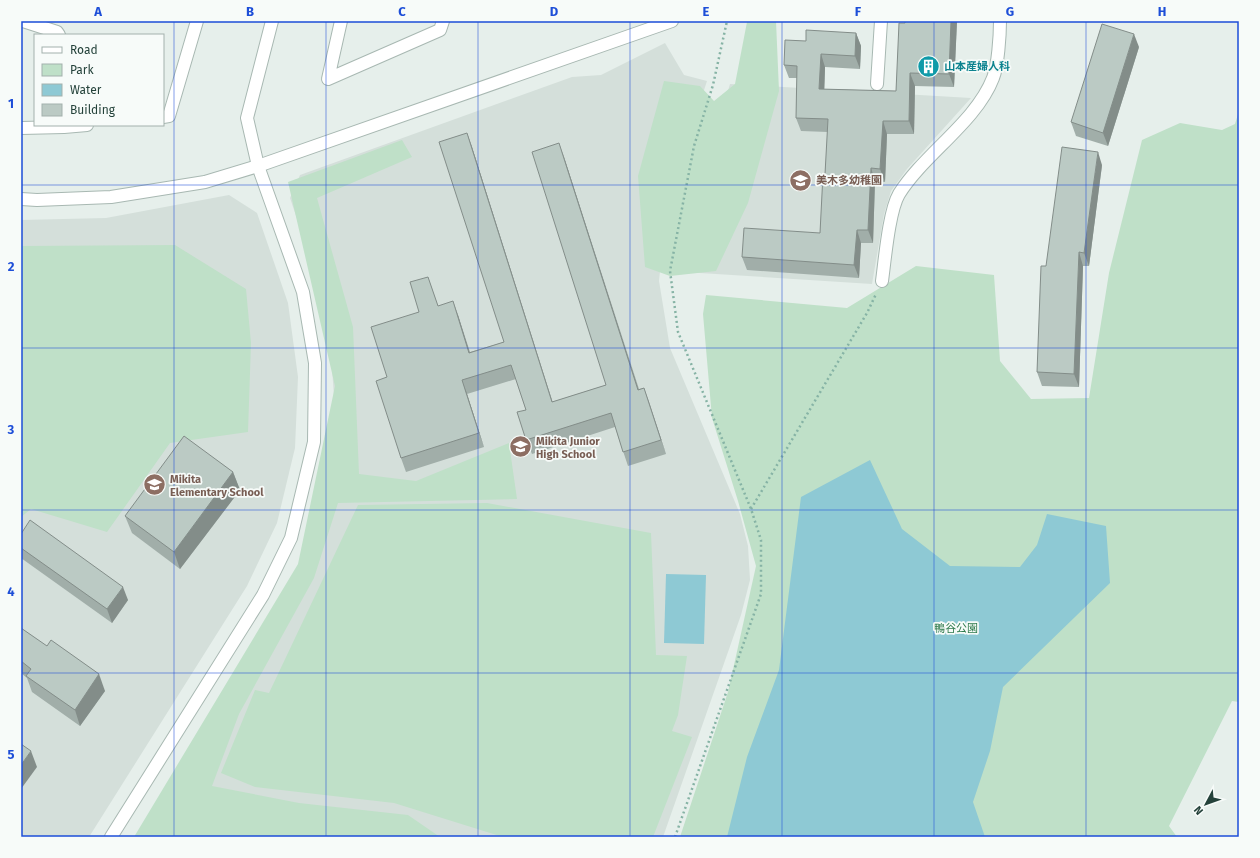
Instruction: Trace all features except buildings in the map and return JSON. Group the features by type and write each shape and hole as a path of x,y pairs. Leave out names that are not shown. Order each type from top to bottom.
{"street":[{"path":"23,21 57,32 58,34"},
{"path":"164,117 170,116 197,21"},
{"path":"111,837 263,595 291,538 314,442 315,363 303,292 258,166 247,118 272,21"},
{"path":"341,21 328,79 440,30 443,21"},
{"path":"21,199 37,200 111,196 205,182 258,166 672,21"},
{"path":"878,84 881,21"},
{"path":"882,280 892,217 898,195 978,105 994,78 1000,34 1000,21"},
{"path":"21,128 64,126"}],"path":[{"path":"676,837 761,594 762,540 751,509 678,332 670,271 694,146 713,85 727,21"},
{"path":"751,509 867,313 882,280"}],"shaded area":[{"name":"Mikita Junior High School","path":"665,43 684,75 707,81 667,202 659,281 670,348 740,514 748,546 750,580 741,615 663,837 136,837 304,560 335,411 328,310 290,198 300,175 572,77 601,75"},
{"name":"美木多幼稚園","path":"730,84 971,98 907,169 891,191 884,214 872,284 684,272 690,217"},
{"name":"Mikita Elementary School","path":"229,195 257,213 288,303 298,377 295,448 277,523 247,586 89,837 21,837 21,220 106,218"}],"green space":[{"path":"776,21 779,91 748,203 716,271 670,276 645,267 638,176 664,81 700,86 714,101 735,84 747,22"},
{"name":"鴨谷公園","path":"1239,111 1239,702 1232,701 1169,826 1177,837 680,837 728,692 756,566 738,501 712,418 703,314 706,295 847,308 916,266 994,275 1000,361 1031,399 1089,398 1109,273 1142,140 1180,123 1222,130 1235,124"},
{"path":"402,140 412,157 317,198 353,327 359,474 416,481 509,443 517,499 338,503 314,578 239,714 212,786 299,803 408,815 440,837 134,837 298,564 335,386 288,182"},
{"path":"175,245 246,289 251,343 248,432 170,443 107,532 31,509 21,517 21,246"},
{"path":"487,503 651,533 656,655 687,656 678,715 672,731 692,737 653,837 503,837 394,803 255,787 221,773 255,690 269,693 358,505"}],"water":[{"path":"870,460 902,529 950,566 1020,567 1037,545 1047,514 1106,526 1110,583 1003,687 990,751 973,802 985,837 727,837 747,757 779,670 801,497"},
{"path":"666,574 706,575 704,644 664,643"}],"place":[{"name":"山本産婦人科","path":"929,66"},
{"name":"美木多幼稚園","path":"800,180"},
{"name":"Mikita Junior High School","path":"521,447"},
{"name":"Mikita Elementary School","path":"154,485"}]}
